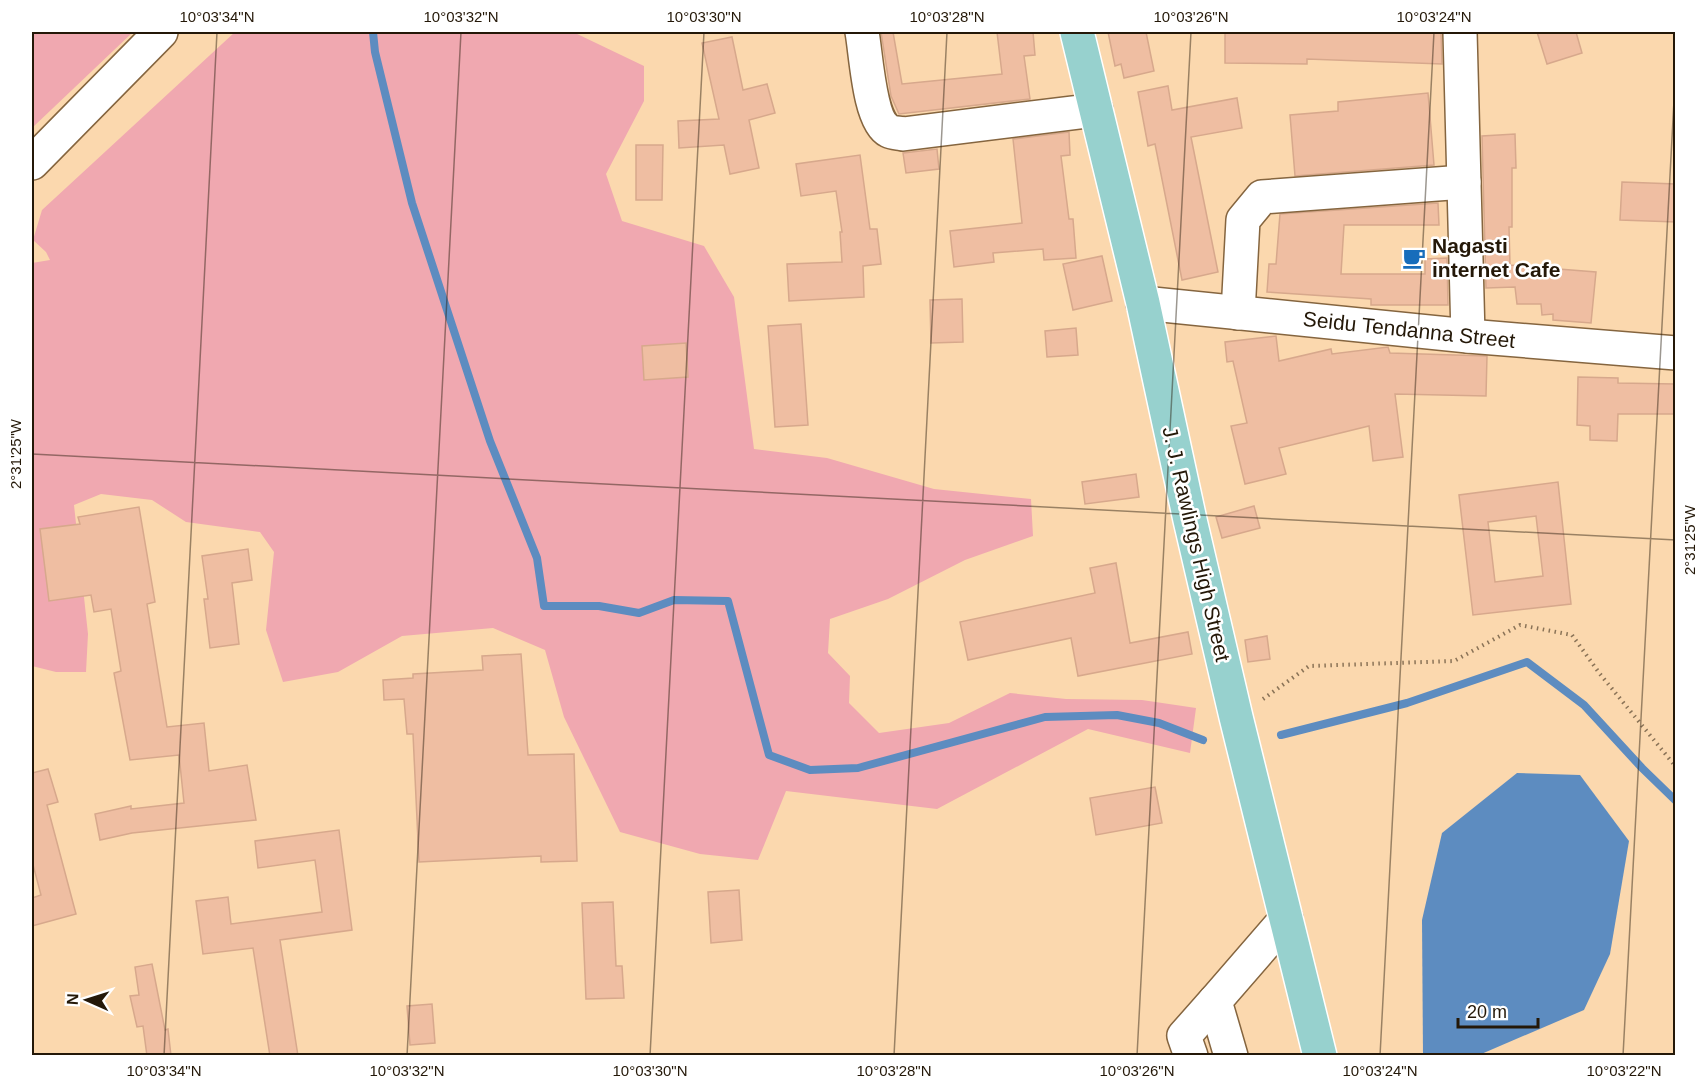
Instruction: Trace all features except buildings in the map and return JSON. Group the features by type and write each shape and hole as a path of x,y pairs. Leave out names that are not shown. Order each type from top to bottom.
{"main road":[{"name":"J. J. Rawlings High Street","path":"1077,32 1143,303 1236,717 1320,1056"}],"street":[{"path":"32,163 160,32"},
{"path":"862,32 873,105 878,120 889,131 903,134 1096,110"},
{"path":"1460,32 1468,336"},
{"path":"1238,313 1242,220 1262,197 1464,182"},
{"name":"Seidu Tendanna Street","path":"1143,303 1468,336 1676,352"},
{"path":"1191,1056 1184,1036 1286,919"},
{"path":"1215,1001 1231,1056"}],"path":[{"path":"1236,717 1309,666 1454,661 1520,625 1572,635 1600,674 1676,767"}],"shaded area":[{"path":"32,32 133,32 32,128"},
{"path":"235,32 573,32 644,66 644,101 606,174 622,221 704,246 734,297 754,449 827,458 934,489 1031,499 1033,536 965,560 888,599 830,619 828,653 850,676 849,703 879,733 949,723 1010,693 1066,699 1142,700 1196,708 1190,753 1088,729 937,809 786,791 758,860 700,854 620,832 564,717 545,650 493,628 402,636 338,672 283,682 266,630 274,552 260,532 186,522 152,500 101,494 74,505 88,634 86,672 56,672 32,666 32,263 50,260 46,252 33,240 42,210"}],"water":[{"path":"1517,773 1580,775 1629,841 1610,954 1584,1010 1479,1055 1423,1055 1422,920 1442,833"}],"waterway":[{"path":"373,32 375,52 412,203 490,441 537,558 544,606 599,606 639,613 674,600 728,601 769,755 810,770 858,768 1045,717 1117,715 1159,723 1203,740"},
{"path":"1281,735 1407,703 1527,662 1584,705 1676,801"}],"place":[{"name":"Nagasti internet Cafe","path":"1414,258"}]}
